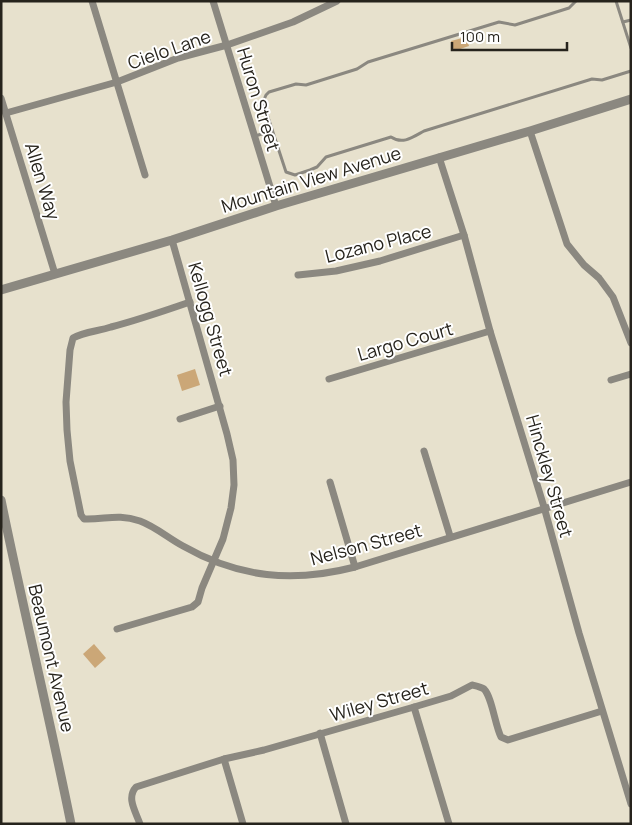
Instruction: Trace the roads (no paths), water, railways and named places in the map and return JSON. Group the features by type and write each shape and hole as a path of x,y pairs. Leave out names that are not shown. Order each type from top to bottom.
{"street":[{"path":"92,1 146,175"},
{"name":"Huron Street","path":"213,1 276,206"},
{"name":"Cielo Lane","path":"6,113 117,82 178,58 226,45 293,22 337,1"},
{"name":"Allen Way","path":"1,98 55,274"},
{"name":"Mountain View Avenue","path":"1,291 439,157 530,132 631,99"},
{"path":"530,132 567,244 584,265 599,278 613,297 631,344"},
{"name":"Hinckley Street","path":"439,157 464,235 490,331 631,804"},
{"name":"Lozano Place","path":"298,275 336,271 372,263 464,235"},
{"name":"Kellogg Street","path":"117,629 192,607 198,602 222,540 234,485 233,460 220,406 172,240"},
{"name":"Nelson Street","path":"190,302 73,338 70,350 66,402 67,430 70,460 81,515 84,519 95,520 113,516 140,521 213,561 262,575 315,575 355,567 544,507 631,482"},
{"name":"Largo Court","path":"329,379 490,331"},
{"path":"611,380 631,374"},
{"path":"180,419 220,406"},
{"path":"424,451 450,536"},
{"path":"330,482 355,567"},
{"name":"Beaumont Avenue","path":"1,500 71,824"},
{"name":"Wiley Street","path":"140,824 131,801 132,791 136,787 224,759 264,750 451,696 472,684 483,688 488,697 501,737 508,740 602,711"},
{"path":"414,707 449,824"},
{"path":"320,733 346,824"},
{"path":"224,759 243,824"}],"lane":[{"path":"576,1 568,8 515,25 499,22 368,62 357,69 306,85 296,84 269,92 264,102 286,172 295,175 317,167 326,157 335,154 391,137 395,140 404,141 416,137 422,132 592,79 602,80 631,71"},
{"path":"616,1 631,48"},
{"path":"623,22 631,20"},
{"path":"254,136 272,131"}]}
